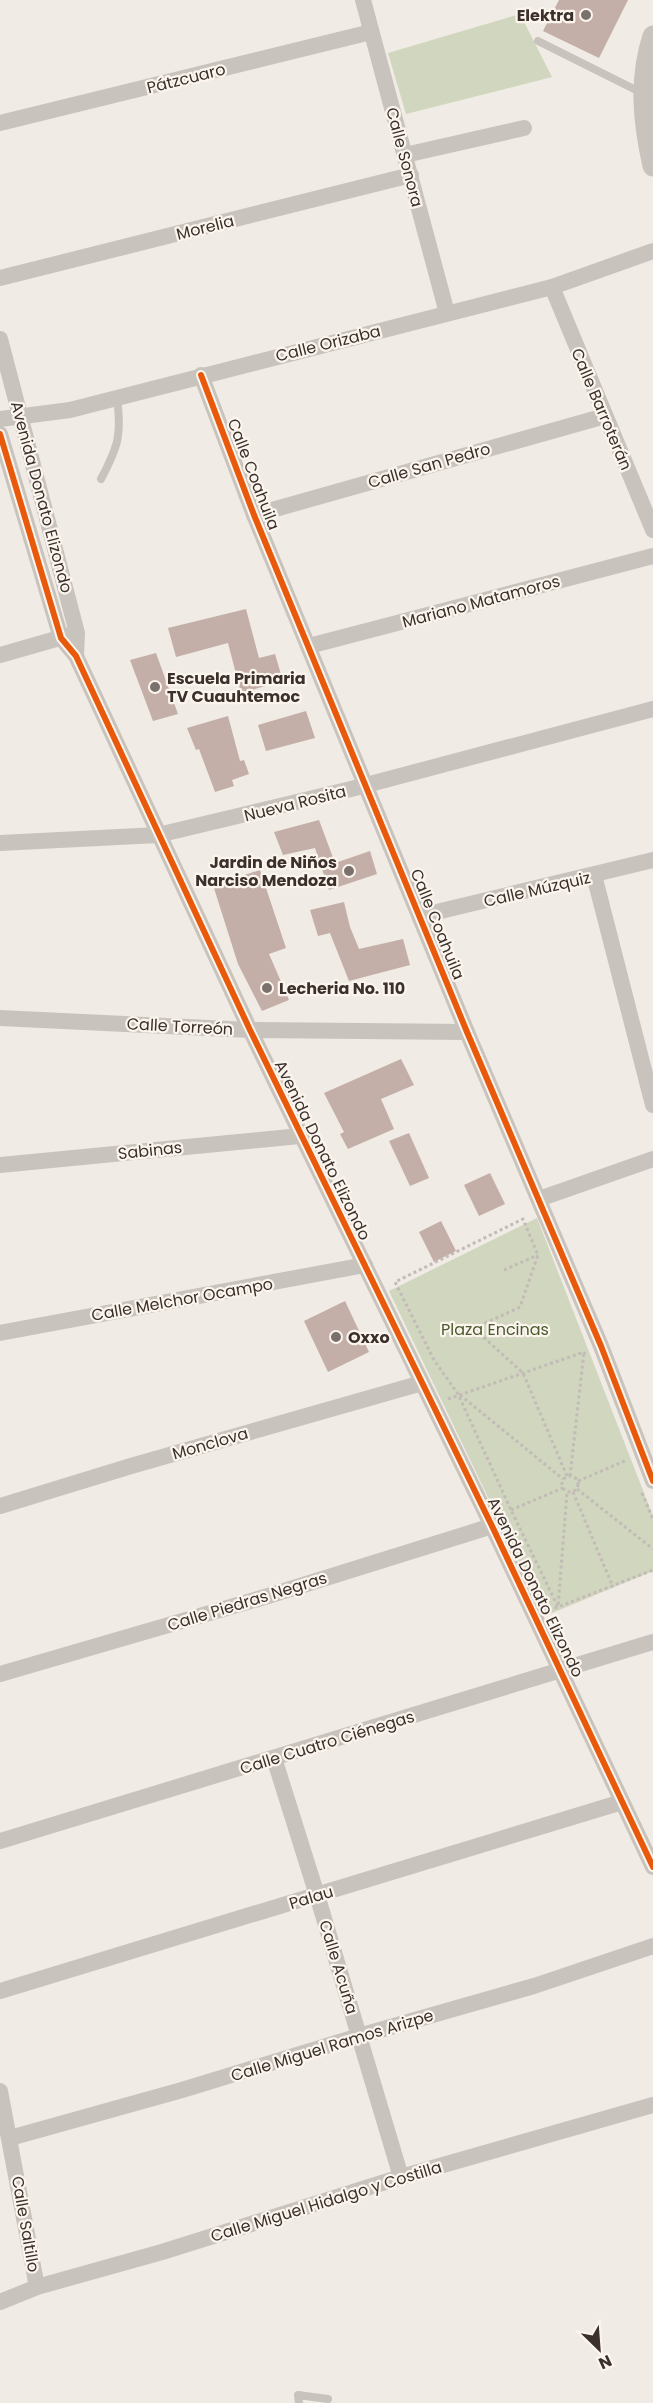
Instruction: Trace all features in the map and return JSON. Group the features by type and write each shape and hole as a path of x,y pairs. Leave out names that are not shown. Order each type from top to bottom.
{"street":[{"name":"Calle Sonora","path":"363,0 447,313"},
{"name":"Pátzcuaro","path":"0,123 371,32"},
{"path":"653,36 646,56 647,140 653,166"},
{"path":"405,155 524,128"},
{"name":"Morelia","path":"0,278 411,175"},
{"name":"Calle Orizaba","path":"0,419 70,410 552,287 653,251"},
{"name":"Calle Barroterán","path":"552,287 653,530"},
{"name":"Avenida Donato Elizondo","path":"0,339 69,635"},
{"name":"Calle Coahuila","path":"201,375 254,514 467,1032 601,1347 649,1481"},
{"name":"Calle San Pedro","path":"254,514 605,416"},
{"name":"Avenida Donato Elizondo","path":"0,434 76,656 300,1136 492,1526 653,1867"},
{"name":"Mariano Matamoros","path":"309,646 653,556"},
{"path":"0,655 69,635"},
{"name":"Nueva Rosita","path":"0,843 158,835 366,786 653,709"},
{"name":"Calle Múzquiz","path":"420,916 653,860"},
{"path":"594,875 653,1105"},
{"name":"Calle Torreón","path":"0,1018 250,1030 467,1032"},
{"name":"Sabinas","path":"0,1165 300,1136"},
{"path":"539,1199 653,1159"},
{"name":"Calle Melchor Ocampo","path":"0,1333 365,1265"},
{"name":"Monclova","path":"0,1506 422,1383"},
{"name":"Calle Piedras Negras","path":"0,1674 268,1596 492,1526"},
{"name":"Calle Cuatro Ciénegas","path":"0,1841 653,1642"},
{"name":"Calle Acuña","path":"274,1758 401,2177"},
{"name":"Palau","path":"0,1991 622,1802"},
{"name":"Calle Miguel Ramos Arizpe","path":"10,2138 182,2090 534,1986 653,1946"},
{"name":"Calle Saltillo","path":"0,2091 37,2287"},
{"name":"Calle Miguel Hidalgo y Costilla","path":"0,2302 37,2287 162,2252 401,2177 653,2105"}],"lane":[{"path":"538,41 648,96"},
{"path":"101,479 113,456 120,433 117,398"},
{"path":"299,2403 298,2395 328,2399"}],"path":[{"path":"558,1607 458,1394 434,1360 395,1282 523,1218 538,1255 520,1307 477,1327 481,1335 523,1373 567,1477"},
{"path":"504,1270 538,1255"},
{"path":"458,1394 584,1352"},
{"path":"584,1352 589,1362"},
{"path":"511,1510 563,1488 567,1477 584,1352"},
{"path":"458,1394 567,1477 578,1481 628,1459 632,1469"},
{"path":"578,1481 575,1490 613,1587"},
{"path":"649,1481 653,1519"},
{"path":"558,1607 567,1492 563,1488"},
{"path":"567,1492 575,1490"},
{"path":"575,1490 653,1549"},
{"path":"558,1607 653,1570"}],"green space":[{"path":"520,14 552,77 406,114 388,53"},
{"name":"Plaza Encinas","path":"537,1218 653,1516 653,1571 545,1616 389,1291"}],"building":[{"name":"Elektra","path":"559,0 628,0 599,58 543,31"},
{"path":"246,609 259,658 275,654 283,681 241,693 228,643 176,657 168,628"},
{"name":"Escuela Primaria TV Cuauhtemoc","path":"156,653 178,714 153,721 130,660"},
{"path":"306,711 315,738 266,751 258,725"},
{"path":"228,716 240,761 244,760 249,774 232,780 234,786 215,792 199,749 196,750 187,728"},
{"path":"319,820 335,863 370,851 377,874 329,890 315,848 283,855 274,832"},
{"path":"260,870 286,948 269,954 289,1000 262,1011 238,964 213,885"},
{"path":"344,902 350,927 359,949 403,939 410,965 349,981 330,933 318,936 310,910"},
{"path":"401,1059 414,1085 381,1099 394,1129 348,1149 340,1134 344,1132 324,1093"},
{"path":"409,1133 429,1178 410,1186 389,1141"},
{"path":"490,1173 505,1204 479,1216 464,1185"},
{"path":"441,1221 456,1251 434,1262 419,1232"},
{"name":"Oxxo","path":"345,1301 369,1352 328,1372 304,1321"}],"cycle path":[{"path":"201,375 254,515 467,1032 601,1346 653,1481"},
{"path":"0,434 61,638 76,656 250,1030 492,1526 653,1867"}],"place":[{"name":"Elektra","path":"586,15"},
{"name":"Escuela Primaria TV Cuauhtemoc","path":"155,687"},
{"name":"Jardin de Niños Narciso Mendoza","path":"349,871"},
{"name":"Lecheria No. 110","path":"267,988"},
{"name":"Oxxo","path":"336,1337"}]}
